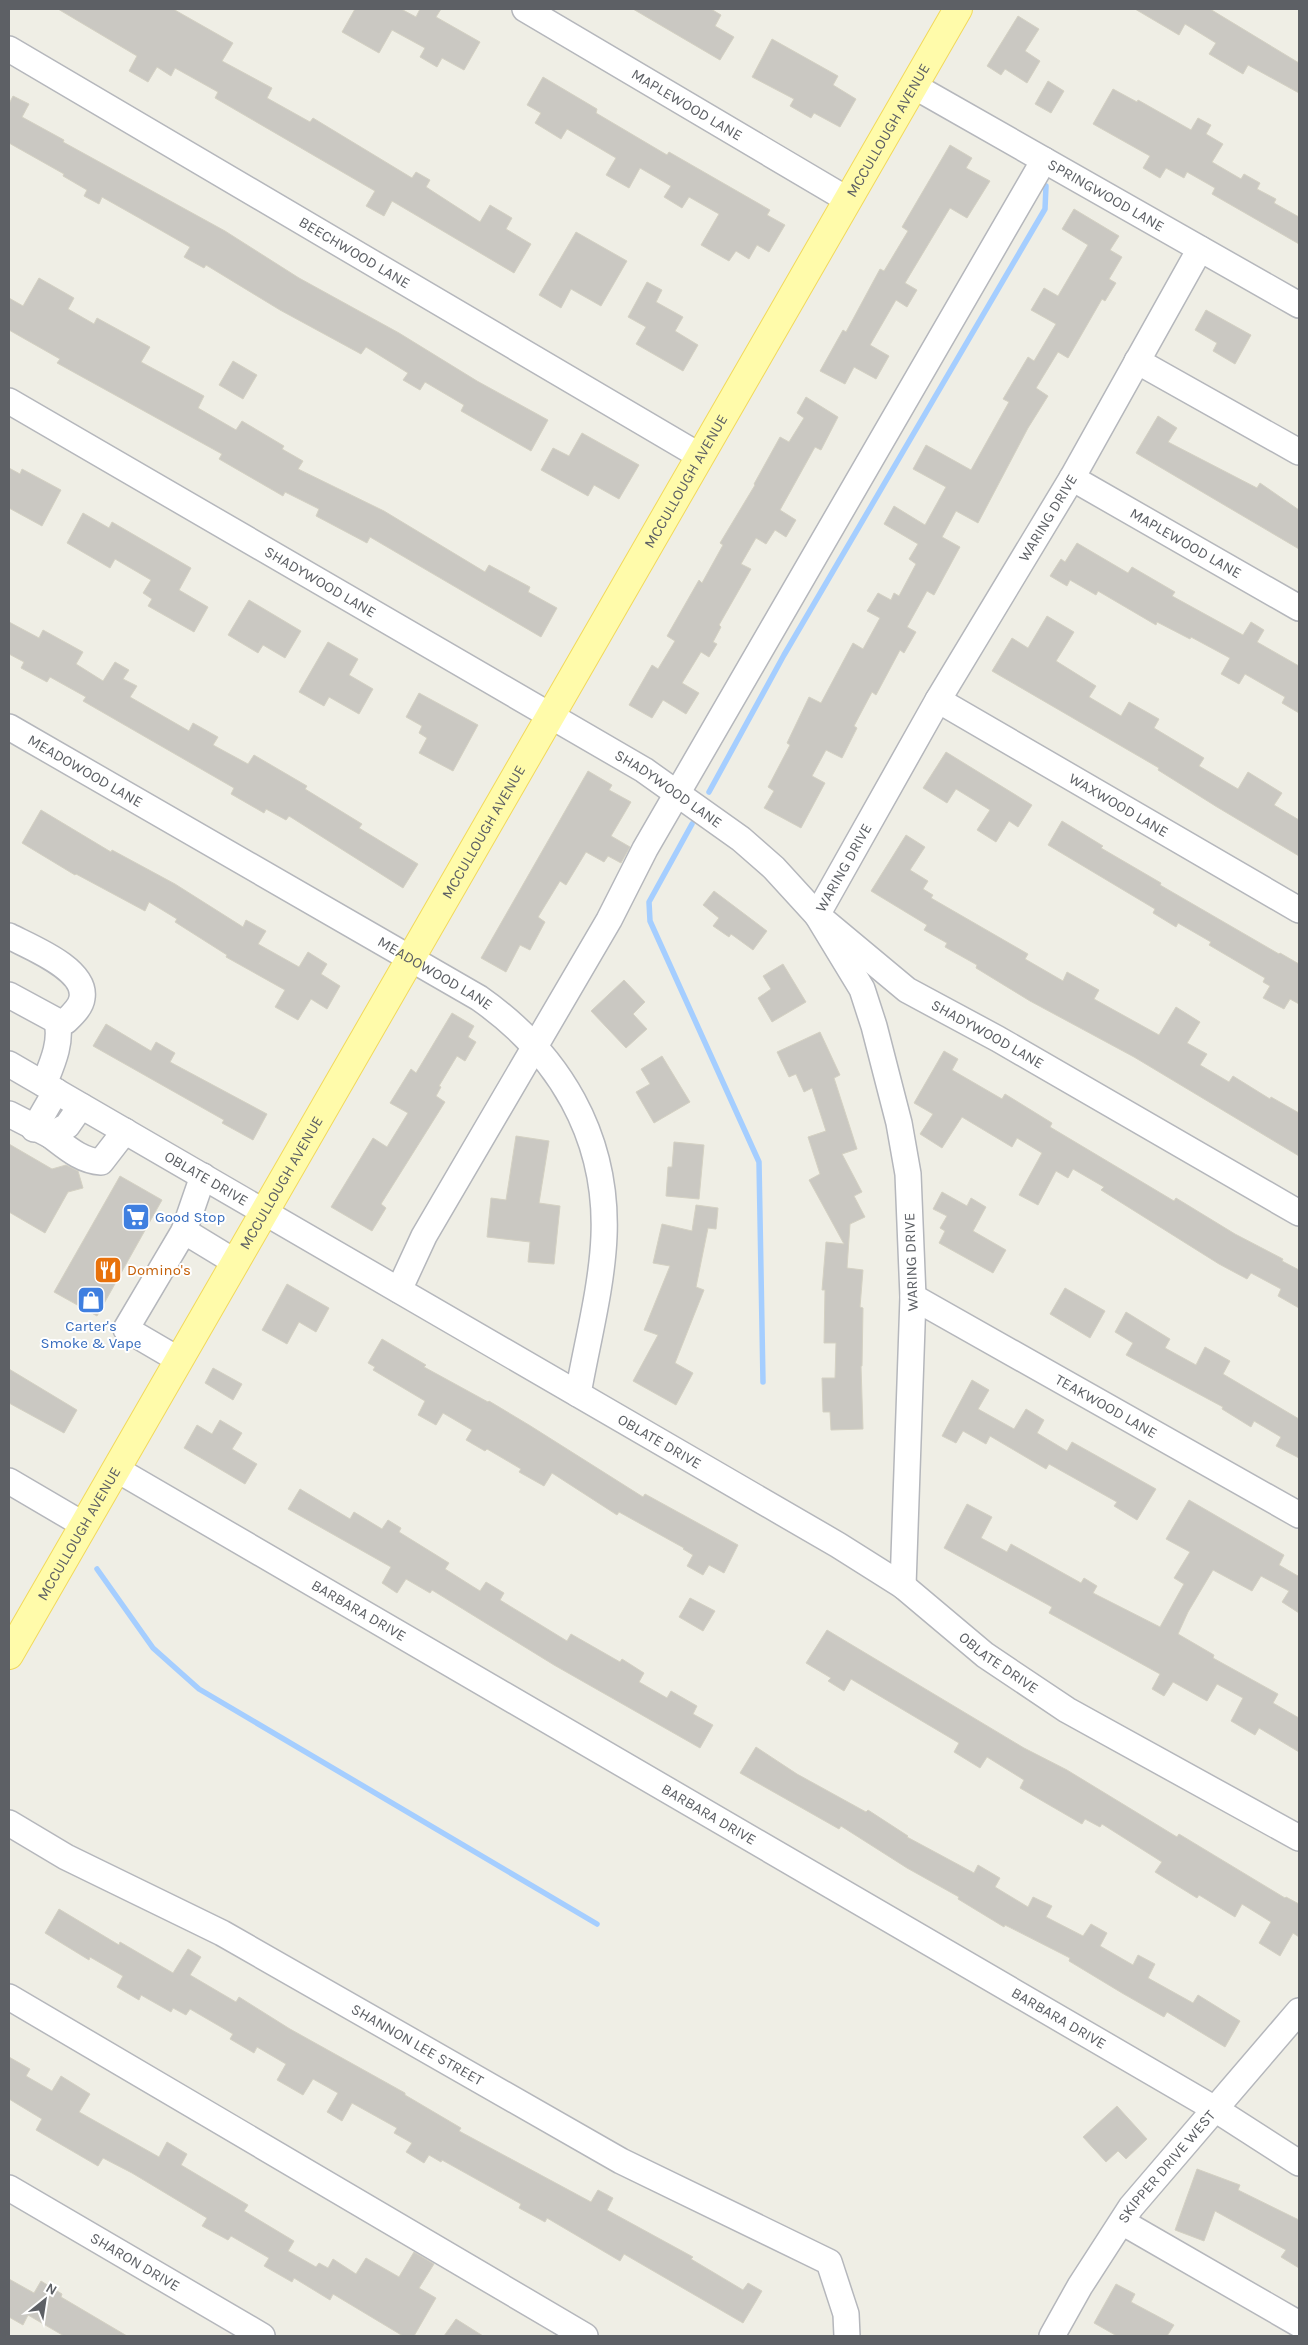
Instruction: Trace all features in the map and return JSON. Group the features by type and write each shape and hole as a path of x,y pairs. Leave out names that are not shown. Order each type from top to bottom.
{"main road":[{"name":"MCCULLOUGH AVENUE","path":"9,1655 958,9"}],"street":[{"name":"MAPLEWOOD LANE","path":"525,9 848,200"},
{"name":"BEECHWOOD LANE","path":"9,50 700,456"},
{"name":"SPRINGWOOD LANE","path":"914,86 1299,305"},
{"path":"400,1290 424,1236 609,920 645,849 1044,160"},
{"name":"WARING DRIVE","path":"902,1586 913,1297 908,1174 899,1123 874,1026 862,989 817,915 938,700 1072,478 1200,249"},
{"path":"1137,361 1299,452"},
{"name":"SHADYWOOD LANE","path":"9,401 644,770 741,838 774,868 817,915 907,990 998,1039 1299,1213"},
{"name":"MAPLEWOOD LANE","path":"1072,478 1299,608"},
{"name":"WAXWOOD LANE","path":"938,700 1299,910"},
{"name":"MEADOWOOD LANE","path":"9,727 487,1004 502,1014 535,1045 560,1076 574,1100 595,1153 601,1180 604,1236 602,1264 578,1394"},
{"path":"9,936 74,973 82,986 82,1000 76,1011 66,1021 56,1021 9,995"},
{"path":"42,1132 59,1032 56,1021"},
{"name":"OBLATE DRIVE","path":"9,1064 838,1545 902,1586 985,1655 1067,1710 1299,1838"},
{"path":"42,1132 67,1126 81,1106"},
{"path":"9,1114 42,1132 76,1155 92,1161 101,1162 125,1131"},
{"path":"179,1360 126,1329 184,1231 203,1176"},
{"path":"184,1231 236,1262"},
{"name":"TEAKWOOD LANE","path":"913,1297 1299,1515"},
{"name":"BARBARA DRIVE","path":"116,1469 1215,2109 1299,2163"},
{"path":"9,1481 84,1525"},
{"name":"SHANNON LEE STREET","path":"9,1823 66,1857 222,1933 621,2161 829,2262 846,2314 847,2336"},
{"path":"9,1997 585,2336"},
{"name":"SKIPPER DRIVE WEST","path":"1052,2336 1080,2286 1131,2207 1299,2011"},
{"name":"SHARON DRIVE","path":"9,2188 262,2336"},
{"path":"1122,2222 1299,2324"}],"building":[{"path":"58,9 173,9 233,43 222,61 272,88 267,98 310,122 313,118 412,178 416,172 430,180 426,187 480,222 490,205 512,218 506,229 531,244 514,273 392,201 384,216 366,206 375,191 215,98 218,92 175,68 171,76 157,67 148,82 129,71 137,56"},
{"path":"355,9 401,9 416,17 420,9 441,9 436,17 480,42 464,70 442,58 437,67 420,57 425,48 392,30 379,53 342,32"},
{"path":"633,9 711,9 721,15 715,26 734,37 720,60"},
{"path":"1135,9 1210,9 1299,63 1299,93 1248,65 1243,74 1209,54 1216,43 1185,24 1179,35"},
{"path":"1018,16 1039,29 1025,51 1040,61 1027,83 1005,69 1001,75 987,66"},
{"path":"772,39 838,76 833,85 856,99 840,127 814,113 811,118 790,106 794,99 752,77"},
{"path":"543,77 597,109 596,113 667,155 669,152 770,210 767,215 785,225 769,252 757,245 749,259 736,251 729,261 701,245 719,214 689,197 682,208 664,197 671,186 640,168 629,188 606,175 616,158 567,129 561,139 535,123 541,113 527,105"},
{"path":"1048,81 1064,91 1051,113 1035,104"},
{"path":"1113,89 1137,102 1138,100 1191,130 1198,118 1211,125 1206,134 1223,144 1212,162 1241,179 1244,174 1260,183 1257,189 1276,199 1274,203 1299,217 1299,244 1212,194 1215,188 1187,172 1184,178 1166,168 1160,178 1143,168 1150,156 1093,124"},
{"path":"13,96 29,104 22,117 64,140 63,142 225,231 299,278 399,333 477,381 548,420 531,451 461,411 464,405 425,382 420,390 403,380 408,373 366,347 361,354 280,310 206,265 204,268 184,257 190,247 141,219 102,197 99,204 84,196 87,190 63,176 64,174 9,143 9,104"},
{"path":"950,145 972,158 966,168 990,181 967,218 950,208 905,283 917,290 907,307 896,300 870,345 889,356 876,379 854,367 845,384 820,371 843,330 846,332 880,269 884,271 908,231 902,227"},
{"path":"1074,209 1119,236 1110,250 1122,257 1109,279 1116,283 1105,301 1102,299 1068,358 1058,352 1036,388 1048,396 1028,428 978,523 956,511 942,537 960,547 934,595 927,591 907,627 916,632 904,653 900,650 876,695 872,692 854,726 857,728 842,758 826,750 812,776 825,783 801,828 764,808 774,791 768,787 790,745 787,743 809,697 821,703 853,643 863,649 880,618 867,611 878,593 891,600 894,593 899,596 916,564 909,559 918,544 884,524 894,506 925,525 946,487 913,469 926,445 971,470 1009,402 1003,399 1028,357 1034,361 1056,324 1031,310 1044,288 1058,296 1088,245 1062,229"},
{"path":"576,232 627,261 601,306 571,289 561,308 539,295"},
{"path":"39,278 74,298 68,309 94,324 97,318 150,347 141,362 204,396 198,408 236,430 242,421 284,446 282,449 303,461 298,469 384,511 485,572 489,565 530,587 528,592 557,608 541,637 370,537 367,543 316,516 319,509 285,492 283,496 219,459 222,454 57,363 60,359 9,330 9,298 23,306"},
{"path":"647,282 662,290 656,302 683,317 675,331 698,345 683,371 636,344 646,327 628,317"},
{"path":"1206,310 1251,335 1235,364 1213,351 1217,343 1195,330"},
{"path":"233,361 257,375 243,399 219,385"},
{"path":"806,397 838,417 821,450 815,447 780,510 796,520 786,537 775,530 766,544 756,538 741,564 751,569 719,625 721,627 713,642 717,644 709,657 701,652 682,683 699,693 686,714 663,700 652,718 629,705 652,665 658,669 675,641 667,636 699,580 702,583 723,545 720,543 755,485 780,437 789,442 804,418 797,413"},
{"path":"1158,416 1177,428 1168,442 1257,488 1260,483 1299,510 1299,549 1136,453"},
{"path":"582,433 639,465 619,499 594,485 588,496 541,470 553,448 569,456"},
{"path":"9,468 20,474 22,469 61,490 42,526 9,508"},
{"path":"83,513 109,528 112,522 191,568 179,590 208,607 194,632 148,606 152,599 143,593 151,580 115,559 110,568 67,543"},
{"path":"1077,543 1128,573 1132,567 1175,592 1172,596 1243,635 1251,622 1264,630 1257,642 1299,666 1299,713 1282,703 1285,697 1245,674 1239,684 1221,674 1230,658 1191,637 1190,639 1157,622 1156,625 1098,591 1096,595 1070,580 1067,586 1050,576 1061,559 1065,562"},
{"path":"249,600 301,631 285,658 263,645 258,653 228,635"},
{"path":"1047,616 1074,632 1056,661 1096,686 1089,697 1121,716 1129,702 1159,719 1154,728 1204,758 1199,766 1238,789 1248,772 1282,793 1274,805 1299,820 1299,856 1158,770 1159,768 992,671 1012,638 1028,648"},
{"path":"9,622 39,638 43,630 83,652 76,664 103,681 115,662 129,670 123,679 137,686 130,697 189,731 193,723 218,737 213,745 248,764 254,755 307,786 305,789 362,824 359,828 418,864 403,888 289,816 286,820 266,809 264,813 231,794 234,788 83,701 86,697 50,677 47,682 21,668 24,662 9,654"},
{"path":"328,642 358,659 349,675 373,689 359,714 329,697 324,706 299,692"},
{"path":"419,693 478,725 453,771 419,753 427,738 419,733 422,726 406,717"},
{"path":"946,752 1032,805 1018,827 1009,821 996,842 977,830 990,810 956,789 947,803 923,788"},
{"path":"588,771 612,785 609,790 631,802 611,836 630,847 621,863 608,856 604,862 586,852 566,885 560,881 538,917 545,922 530,950 520,945 506,972 481,958"},
{"path":"41,810 111,852 112,850 175,884 243,927 246,920 266,931 258,944 299,967 308,952 327,964 321,974 340,986 327,1009 311,999 298,1020 275,1007 285,990 226,957 227,955 175,922 177,919 149,902 145,911 75,875 22,843"},
{"path":"1062,821 1103,846 1101,848 1161,883 1160,885 1299,964 1299,1004 1290,999 1284,1009 1263,998 1270,986 1263,982 1265,978 1209,945 1211,942 1178,923 1176,927 1153,913 1155,909 1048,845"},
{"path":"906,835 925,847 910,870 928,881 923,889 933,895 931,898 1028,954 1025,959 1063,981 1067,972 1099,990 1094,999 1159,1035 1176,1007 1200,1022 1187,1043 1207,1054 1200,1065 1229,1082 1233,1076 1270,1099 1271,1097 1299,1113 1299,1156 1134,1057 1030,1001 976,968 977,965 945,947 947,943 924,930 927,925 871,891"},
{"path":"714,891 767,931 753,950 731,934 729,937 713,926 719,918 703,905"},
{"path":"783,964 806,1002 772,1022 758,998 771,989 763,976"},
{"path":"624,980 645,1002 633,1014 647,1029 626,1048 591,1011"},
{"path":"452,1013 474,1026 468,1037 476,1042 465,1061 457,1056 439,1086 441,1087 436,1096 445,1102 381,1204 386,1208 372,1231 331,1207 373,1138 387,1147 408,1113 390,1103 411,1069 416,1073"},
{"path":"106,1024 151,1051 156,1042 175,1053 170,1062 267,1114 253,1140 222,1123 224,1120 93,1046"},
{"path":"820,1032 840,1075 834,1078 857,1149 842,1154 862,1192 854,1196 865,1217 850,1224 847,1268 863,1270 860,1307 863,1308 861,1366 863,1429 831,1430 830,1412 823,1412 822,1378 835,1378 836,1343 824,1343 825,1290 822,1290 826,1242 844,1244 809,1180 820,1174 808,1137 826,1131 812,1088 804,1092 796,1074 789,1077 777,1052"},
{"path":"944,1051 958,1059 952,1070 1002,1099 1005,1094 1052,1123 1050,1127 1174,1201 1176,1198 1299,1270 1299,1308 1278,1296 1281,1289 1251,1273 1247,1279 1219,1264 1101,1190 1104,1187 1073,1169 1068,1178 1056,1171 1038,1205 1019,1195 1042,1153 1017,1138 1012,1147 962,1117 942,1148 920,1134 933,1114 914,1103"},
{"path":"662,1056 690,1102 654,1123 636,1092 650,1084 641,1069"},
{"path":"516,1136 549,1141 539,1203 560,1206 554,1264 528,1262 530,1242 487,1237 491,1198 506,1200"},
{"path":"674,1142 704,1145 699,1199 666,1196 668,1167 672,1167"},
{"path":"9,1144 52,1169 66,1165 78,1171 83,1188 68,1192 45,1233 9,1212"},
{"path":"120,1176 162,1200 97,1316 54,1292"},
{"path":"942,1192 967,1206 971,1198 986,1207 973,1231 1006,1250 993,1273 939,1243 945,1231 940,1228 947,1216 933,1209"},
{"path":"696,1205 718,1208 716,1229 708,1228 696,1287 704,1290 675,1363 693,1373 676,1405 633,1381 658,1335 644,1330 670,1266 653,1263 662,1224 692,1231"},
{"path":"287,1284 329,1308 316,1332 299,1322 287,1344 262,1330"},
{"path":"1065,1288 1105,1311 1090,1338 1050,1314"},
{"path":"1126,1312 1170,1339 1165,1348 1196,1365 1205,1347 1230,1361 1223,1374 1299,1419 1299,1458 1276,1446 1281,1437 1254,1421 1251,1427 1222,1409 1223,1407 1126,1355 1133,1343 1115,1332"},
{"path":"382,1339 426,1365 424,1367 489,1401 529,1425 643,1497 645,1494 738,1545 724,1573 709,1565 703,1575 687,1566 693,1555 684,1548 619,1512 617,1515 552,1473 544,1486 519,1472 521,1469 487,1449 485,1451 466,1440 472,1430 443,1413 436,1425 418,1415 425,1401 373,1370 375,1367 368,1363"},
{"path":"213,1368 242,1384 233,1400 205,1383"},
{"path":"9,1369 77,1410 64,1433 9,1403"},
{"path":"972,1380 989,1390 978,1409 1014,1429 1026,1409 1044,1420 1037,1433 1067,1451 1072,1442 1156,1489 1137,1520 1114,1506 1117,1502 1049,1464 1046,1469 990,1436 986,1444 963,1431 956,1443 942,1436"},
{"path":"220,1420 242,1433 232,1449 257,1464 245,1484 184,1448 197,1425 212,1434"},
{"path":"300,1489 350,1519 354,1512 382,1529 388,1520 401,1528 399,1532 449,1563 445,1569 480,1591 486,1582 504,1593 500,1600 567,1641 571,1634 620,1662 622,1659 644,1673 639,1682 667,1698 671,1691 697,1706 693,1714 713,1725 700,1748 554,1665 432,1590 430,1593 406,1579 397,1593 382,1583 391,1567 288,1509"},
{"path":"1189,1500 1284,1555 1279,1565 1298,1576 1299,1574 1299,1613 1282,1602 1289,1591 1261,1576 1252,1591 1213,1570 1188,1612 1178,1634 1214,1655 1213,1658 1278,1694 1273,1703 1299,1718 1299,1752 1259,1728 1255,1735 1231,1721 1243,1698 1217,1684 1207,1701 1173,1682 1164,1696 1152,1689 1160,1674 1049,1613 1052,1607 944,1548 967,1504 992,1517 981,1538 1007,1552 1011,1544 1081,1583 1084,1578 1097,1586 1093,1593 1160,1627 1184,1584 1174,1578 1190,1552 1166,1539"},
{"path":"690,1598 715,1611 703,1631 679,1617"},
{"path":"827,1630 1024,1748 1067,1770 1177,1837 1179,1834 1285,1898 1299,1904 1299,1937 1293,1933 1280,1956 1259,1943 1271,1922 1242,1904 1235,1917 1199,1895 1197,1898 1155,1872 1162,1862 1102,1824 1100,1827 1085,1819 1082,1824 1020,1788 1024,1780 987,1757 980,1768 954,1752 959,1743 851,1679 844,1691 828,1681 831,1678 806,1663"},
{"path":"756,1747 797,1774 866,1812 868,1810 907,1837 974,1873 978,1865 1000,1878 995,1887 1028,1907 1033,1897 1052,1906 1046,1917 1083,1936 1091,1924 1107,1933 1100,1946 1133,1965 1138,1955 1155,1964 1148,1978 1193,2003 1198,1995 1240,2021 1225,2047 1167,2012 1164,2017 1122,1993 1069,1961 1070,1958 1005,1925 1004,1927 958,1899 959,1897 907,1868 841,1826 839,1829 740,1773"},
{"path":"59,1909 119,1945 120,1942 173,1973 188,1949 201,1957 190,1975 236,2002 239,1997 290,2029 405,2093 405,2095 461,2128 459,2131 591,2202 598,2190 613,2198 607,2210 693,2257 691,2259 743,2290 748,2283 762,2291 743,2323 624,2254 620,2261 547,2218 545,2222 519,2208 521,2204 442,2160 441,2162 429,2155 424,2163 406,2152 412,2143 394,2133 397,2128 352,2103 342,2121 327,2112 338,2093 313,2079 303,2095 277,2080 286,2064 257,2047 254,2053 230,2039 233,2034 190,2009 186,2015 173,2008 171,2012 141,1995 139,2000 117,1987 123,1976 90,1957 89,1960 45,1933"},
{"path":"9,2057 30,2069 26,2076 52,2091 61,2076 90,2094 79,2112 159,2157 167,2142 187,2154 181,2165 248,2205 244,2211 294,2241 288,2251 316,2267 319,2263 328,2268 333,2259 356,2274 366,2258 399,2277 414,2252 434,2264 419,2288 436,2298 414,2336 403,2336 333,2294 330,2300 294,2278 292,2282 264,2266 269,2258 231,2236 228,2240 202,2226 207,2218 132,2173 103,2158 98,2166 36,2130 42,2119 9,2099"},
{"path":"1117,2106 1147,2139 1126,2159 1118,2151 1106,2162 1083,2137"},
{"path":"1197,2169 1240,2185 1238,2190 1299,2220 1299,2268 1281,2257 1286,2250 1215,2211 1204,2241 1175,2230"},
{"path":"9,2279 34,2293 41,2281 62,2294 61,2297 127,2336 64,2336 28,2315 23,2325 9,2317"},
{"path":"1116,2284 1135,2294 1131,2302 1174,2325 1167,2336 1117,2336 1094,2323"},
{"path":"456,2319 483,2336 444,2336"}],"waterway":[{"path":"709,792 784,655 1045,209 1046,186"},
{"path":"692,824 649,902 650,921 759,1162 763,1382"},
{"path":"97,1569 153,1648 199,1689 597,1924"}],"place":[{"name":"Good Stop","path":"136,1217"},
{"name":"Domino's","path":"108,1270"},
{"name":"Carter's Smoke & Vape","path":"91,1300"}]}
